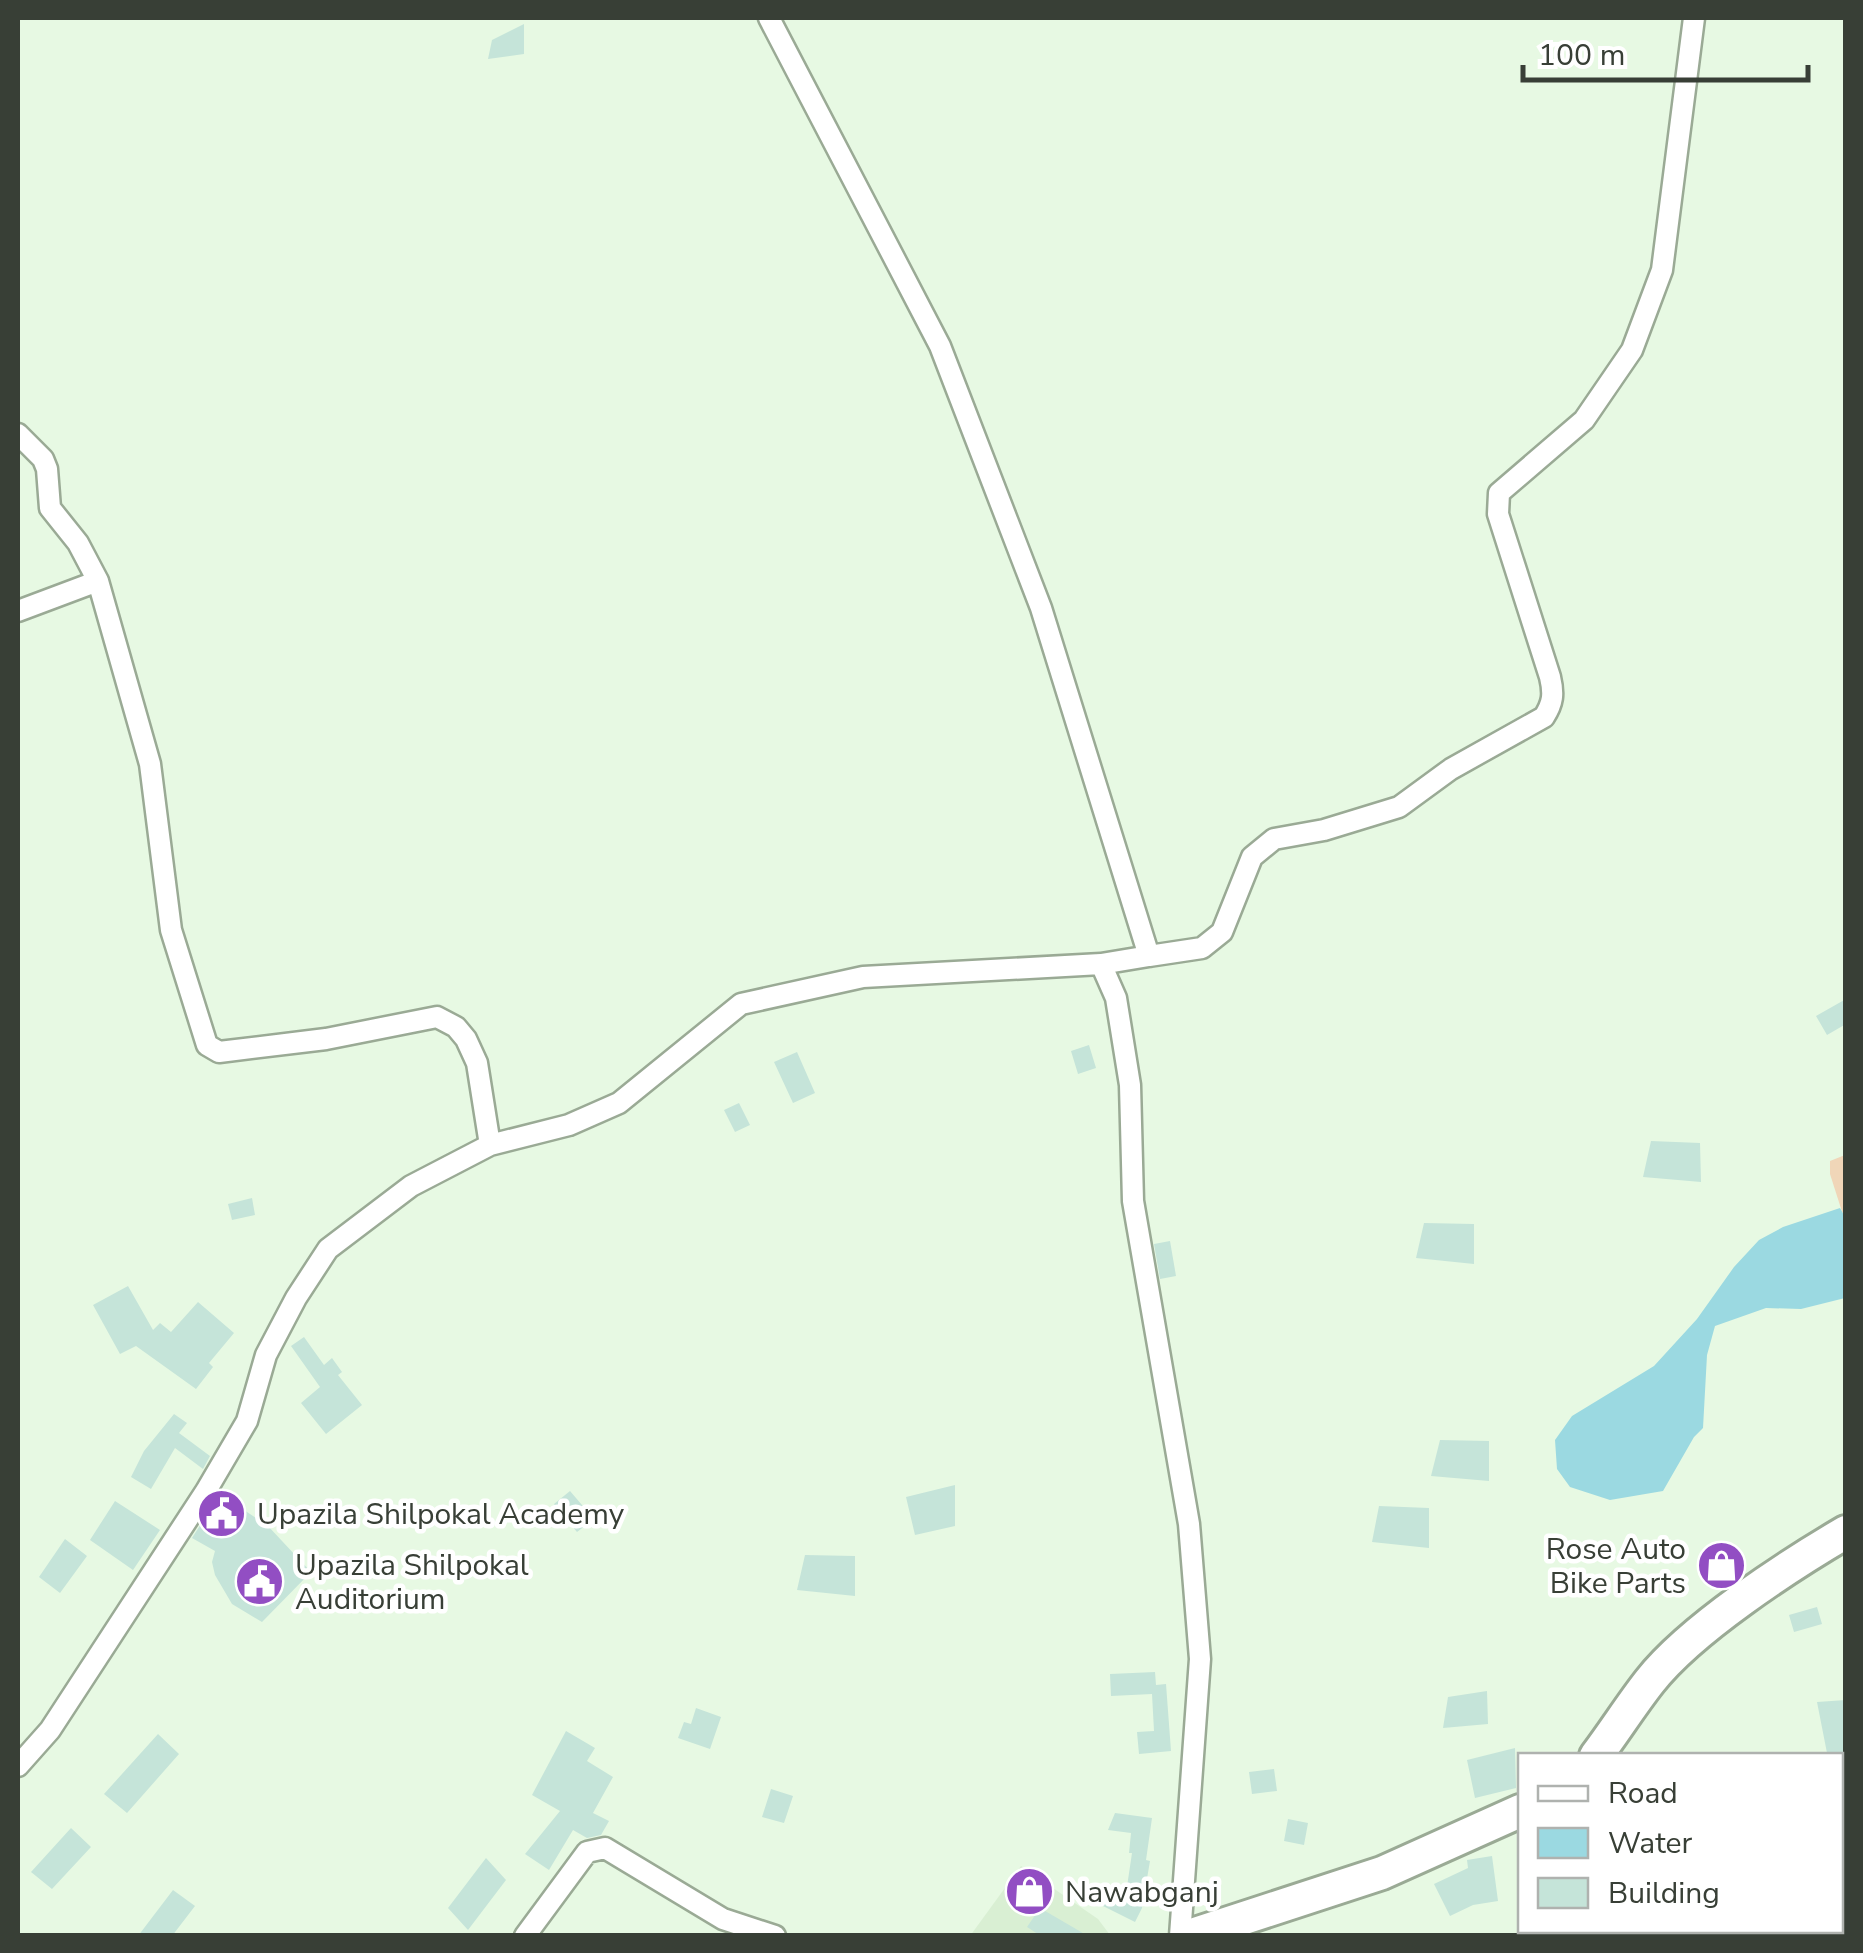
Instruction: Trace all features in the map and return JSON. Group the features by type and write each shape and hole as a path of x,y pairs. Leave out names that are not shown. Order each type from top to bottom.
{"main road":[{"path":"1598,1753 1652,1678 1700,1634 1812,1550 1845,1533"},
{"path":"1189,1936 1382,1872 1518,1812"}],"street":[{"path":"769,18 940,346 1041,608 1149,956"},
{"path":"18,1766 50,1730 206,1491 247,1421 266,1354 328,1249 410,1186 490,1145 570,1124 619,1103 741,1004 863,977 1101,964 1202,948 1222,932 1252,857 1274,839 1324,830 1398,807 1451,768 1544,717 1554,694 1498,514 1499,493 1584,420 1632,350 1662,270 1694,18"},
{"path":"18,434 43,459 48,469 50,508 78,544 98,581 150,764 171,930 207,1044 219,1052 326,1039 437,1017 456,1027 478,1063 490,1145"},
{"path":"18,611 98,581"},
{"path":"1101,964 1116,998 1130,1085 1133,1201 1190,1524 1200,1659 1180,1936"},
{"path":"525,1936 587,1852 606,1848 718,1927 774,1936"}],"shaded area":[{"path":"1845,1155 1845,1221 1830,1174 1830,1161"},
{"name":"Nawabganj","path":"1021,1866 1098,1919 1110,1935 970,1936"}],"water":[{"path":"1840,1208 1845,1217 1845,1298 1801,1309 1766,1308 1715,1326 1707,1355 1703,1428 1663,1491 1610,1500 1570,1487 1557,1469 1555,1440 1572,1416 1654,1366 1759,1240 1783,1227"}],"building":[{"path":"524,24 524,54 488,59 492,40"},
{"path":"1846,999 1846,1024 1827,1035 1816,1016"},
{"path":"1089,1045 1096,1068 1078,1074 1071,1051"},
{"path":"797,1052 815,1093 793,1103 774,1062"},
{"path":"739,1103 750,1125 735,1132 724,1110"},
{"path":"1651,1141 1700,1143 1701,1182 1643,1177"},
{"path":"252,1198 255,1215 232,1220 228,1204"},
{"path":"1424,1223 1474,1224 1474,1264 1416,1258"},
{"path":"1170,1241 1176,1276 1160,1279 1154,1244"},
{"path":"128,1286 153,1330 160,1323 171,1332 198,1302 234,1333 209,1363 213,1367 196,1389 136,1346 120,1354 93,1305"},
{"path":"304,1337 324,1365 332,1358 342,1372 338,1375 362,1405 326,1434 301,1403 320,1387 291,1346"},
{"path":"174,1414 187,1423 179,1433 210,1456 203,1469 175,1448 151,1489 131,1477 144,1451"},
{"path":"1440,1440 1489,1441 1489,1481 1431,1476"},
{"path":"955,1485 955,1526 915,1535 906,1497"},
{"path":"570,1491 594,1519 577,1532 554,1504"},
{"name":"Upazila Shilpokal Auditorium","path":"220,1494 268,1526 311,1572 262,1622 232,1604 215,1575 215,1551 192,1538"},
{"path":"115,1501 160,1530 133,1570 90,1540"},
{"path":"1379,1506 1429,1508 1429,1548 1372,1542"},
{"path":"65,1539 87,1556 60,1593 39,1577"},
{"path":"805,1555 855,1556 855,1596 797,1590"},
{"path":"1817,1607 1822,1624 1794,1632 1789,1615"},
{"path":"1155,1672 1156,1685 1166,1684 1171,1751 1139,1754 1137,1732 1154,1731 1152,1694 1111,1696 1110,1674"},
{"path":"1487,1691 1488,1724 1443,1728 1448,1697"},
{"path":"1846,1700 1846,1752 1827,1753 1817,1702"},
{"path":"696,1708 721,1717 710,1749 678,1738 684,1722 691,1724"},
{"path":"566,1731 595,1748 587,1761 613,1777 593,1813 609,1821 601,1835 587,1838 573,1830 549,1870 525,1854 560,1811 532,1795"},
{"path":"158,1734 179,1754 127,1813 104,1794"},
{"path":"1515,1748 1516,1788 1475,1798 1467,1760"},
{"path":"1274,1769 1277,1791 1252,1794 1249,1772"},
{"path":"771,1789 793,1796 784,1823 762,1817"},
{"path":"1115,1813 1152,1818 1146,1860 1150,1861 1142,1908 1135,1922 1103,1906 1111,1893 1125,1900 1132,1853 1131,1833 1108,1830"},
{"path":"1288,1819 1308,1823 1304,1845 1284,1841"},
{"path":"71,1828 91,1847 52,1889 31,1872"},
{"path":"1492,1856 1498,1901 1473,1905 1450,1916 1434,1884 1468,1868 1467,1860"},
{"path":"486,1858 506,1880 468,1930 448,1908"},
{"path":"173,1890 195,1906 172,1936 138,1936"},
{"path":"1040,1908 1088,1936 1041,1936 1027,1927"}],"place":[{"name":"Upazila Shilpokal Academy","path":"222,1514"},
{"name":"Rose Auto Bike Parts","path":"1721,1566"},
{"name":"Upazila Shilpokal Auditorium","path":"260,1582"},
{"name":"Nawabganj","path":"1030,1892"}]}
